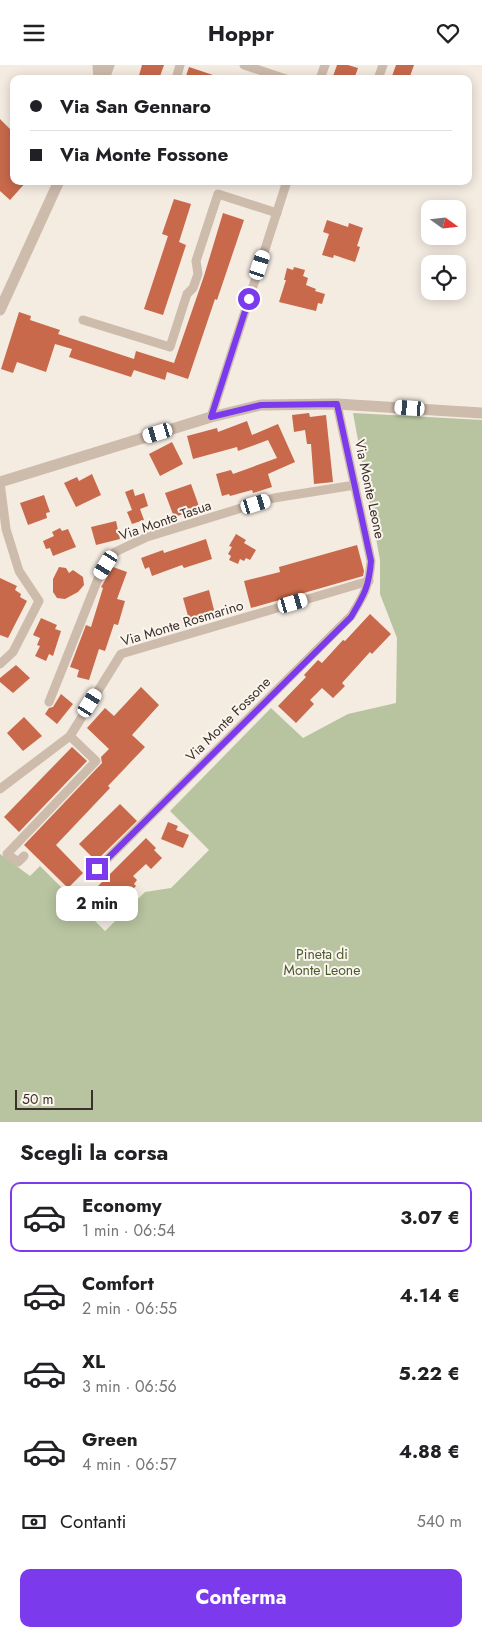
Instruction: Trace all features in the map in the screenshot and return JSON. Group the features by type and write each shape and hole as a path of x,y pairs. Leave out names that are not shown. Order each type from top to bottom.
{"street":[{"path":"246,65 275,75"},
{"path":"0,310 57,185"},
{"path":"211,417 286,185"},
{"path":"83,320 170,347 187,294 193,288 198,274 196,261 218,194 277,213"},
{"path":"0,664 13,652 39,601 19,571 6,529 0,482 211,417 261,405 337,404 482,413"},
{"name":"Via Monte Leone","path":"337,404 371,561 369,581"},
{"name":"Via Monte Tasua","path":"49,703 98,579 115,552 147,537 274,498 355,485"},
{"path":"0,539 6,529"},
{"name":"Via Monte Rosmarino","path":"0,789 70,736 121,654 369,581"},
{"name":"Via Monte Fossone","path":"97,869 351,617 365,594 369,581"},
{"path":"24,856 18,862 7,854 96,761 70,736"}],"green space":[{"name":"Pineta di Monte Leone","path":"353,413 482,420 482,1122 0,1122 0,854 30,876 40,866 105,931 145,892 171,888 209,850 170,811 271,708 303,738 348,714 396,703 397,638 380,594 380,560"}],"building":[{"path":"142,65 164,65 160,75 139,75"},
{"path":"337,65 348,65 358,68 355,75 333,75"},
{"path":"396,65 414,65 410,75 392,75"},
{"path":"189,67 213,75 186,75"},
{"path":"0,119 10,129 10,185 23,185 10,200 0,191"},
{"path":"174,199 191,204 179,242 186,245 163,315 144,309 168,236 162,234"},
{"path":"223,213 244,220 188,379 167,372 165,380 134,370 131,377 69,357 72,349 55,344 46,372 17,362 13,373 1,369 19,312 31,316 30,320 60,330 58,334 134,359 136,351 174,363 204,276"},
{"path":"327,220 348,227 349,223 363,228 357,246 360,247 355,262 334,255 333,258 322,255 329,234 323,232"},
{"path":"294,267 305,270 303,276 308,278 306,285 316,289 315,291 325,294 322,304 318,303 316,311 279,302 286,280 284,280 287,268 293,270"},
{"path":"309,413 310,417 326,415 333,482 314,484 311,444 307,444 305,430 294,432 292,415"},
{"path":"247,421 252,435 278,424 295,462 268,474 272,487 253,493 252,490 230,496 229,494 222,496 216,474 231,470 233,474 277,458 268,440 238,451 237,447 193,459 187,436 217,428 218,432"},
{"path":"172,442 183,464 160,476 149,454"},
{"path":"92,474 101,495 76,507 64,483 77,477 79,481"},
{"path":"191,484 200,509 174,517 165,493"},
{"path":"133,489 135,496 144,493 148,506 140,509 144,520 132,524 127,512 132,510 125,492"},
{"path":"44,495 50,512 46,513 47,518 28,525 20,503"},
{"path":"116,521 120,539 96,545 91,527"},
{"path":"60,528 62,531 68,529 76,547 53,556 50,548 46,549 43,541 54,536 52,532"},
{"path":"236,534 246,540 244,543 256,550 250,560 246,558 244,561 240,559 238,564 229,560 231,556 228,554 232,547 229,546"},
{"path":"206,539 212,559 184,568 182,565 152,576 149,567 145,569 141,558 163,550 164,553"},
{"path":"357,545 364,571 363,576 251,608 244,581 280,572 279,567"},
{"path":"59,567 66,568 69,573 73,570 83,577 84,585 78,592 65,599 57,598 53,592 53,579"},
{"path":"113,567 127,572 117,599 125,601 118,625 114,624 105,651 99,649 89,680 77,677 79,670 70,667 86,625 91,627 103,588 101,587"},
{"path":"0,578 17,586 15,590 21,594 20,597 27,601 8,638 0,635"},
{"path":"209,590 215,614 190,623 183,598"},
{"path":"370,614 391,634 372,654 370,652 342,683 345,686 333,698 322,688 310,700 314,704 296,723 278,706 306,677 304,675 318,660 322,663"},
{"path":"41,618 57,625 55,629 61,631 53,656 49,654 46,661 35,656 40,646 37,645 40,638 33,635"},
{"path":"16,665 30,678 13,693 0,682 0,678"},
{"path":"141,687 159,705 132,735 145,747 108,786 110,788 56,845 83,873 68,888 24,845 102,763 101,757 109,749 87,728 105,708 114,716"},
{"path":"61,694 73,704 57,724 45,714 49,708 53,707"},
{"path":"24,717 42,736 23,751 7,733"},
{"path":"72,747 87,761 19,832 4,817"},
{"path":"120,804 137,821 96,861 79,844"},
{"path":"168,822 178,826 176,830 189,835 183,848 161,839"},
{"path":"146,838 156,848 154,850 162,858 151,869 146,864 133,876 137,880 134,884 136,886 103,920 83,901"}],"route":[{"path":"97,869 351,617 365,594 369,581 371,561 337,404 261,405 211,417 249,299"}]}
